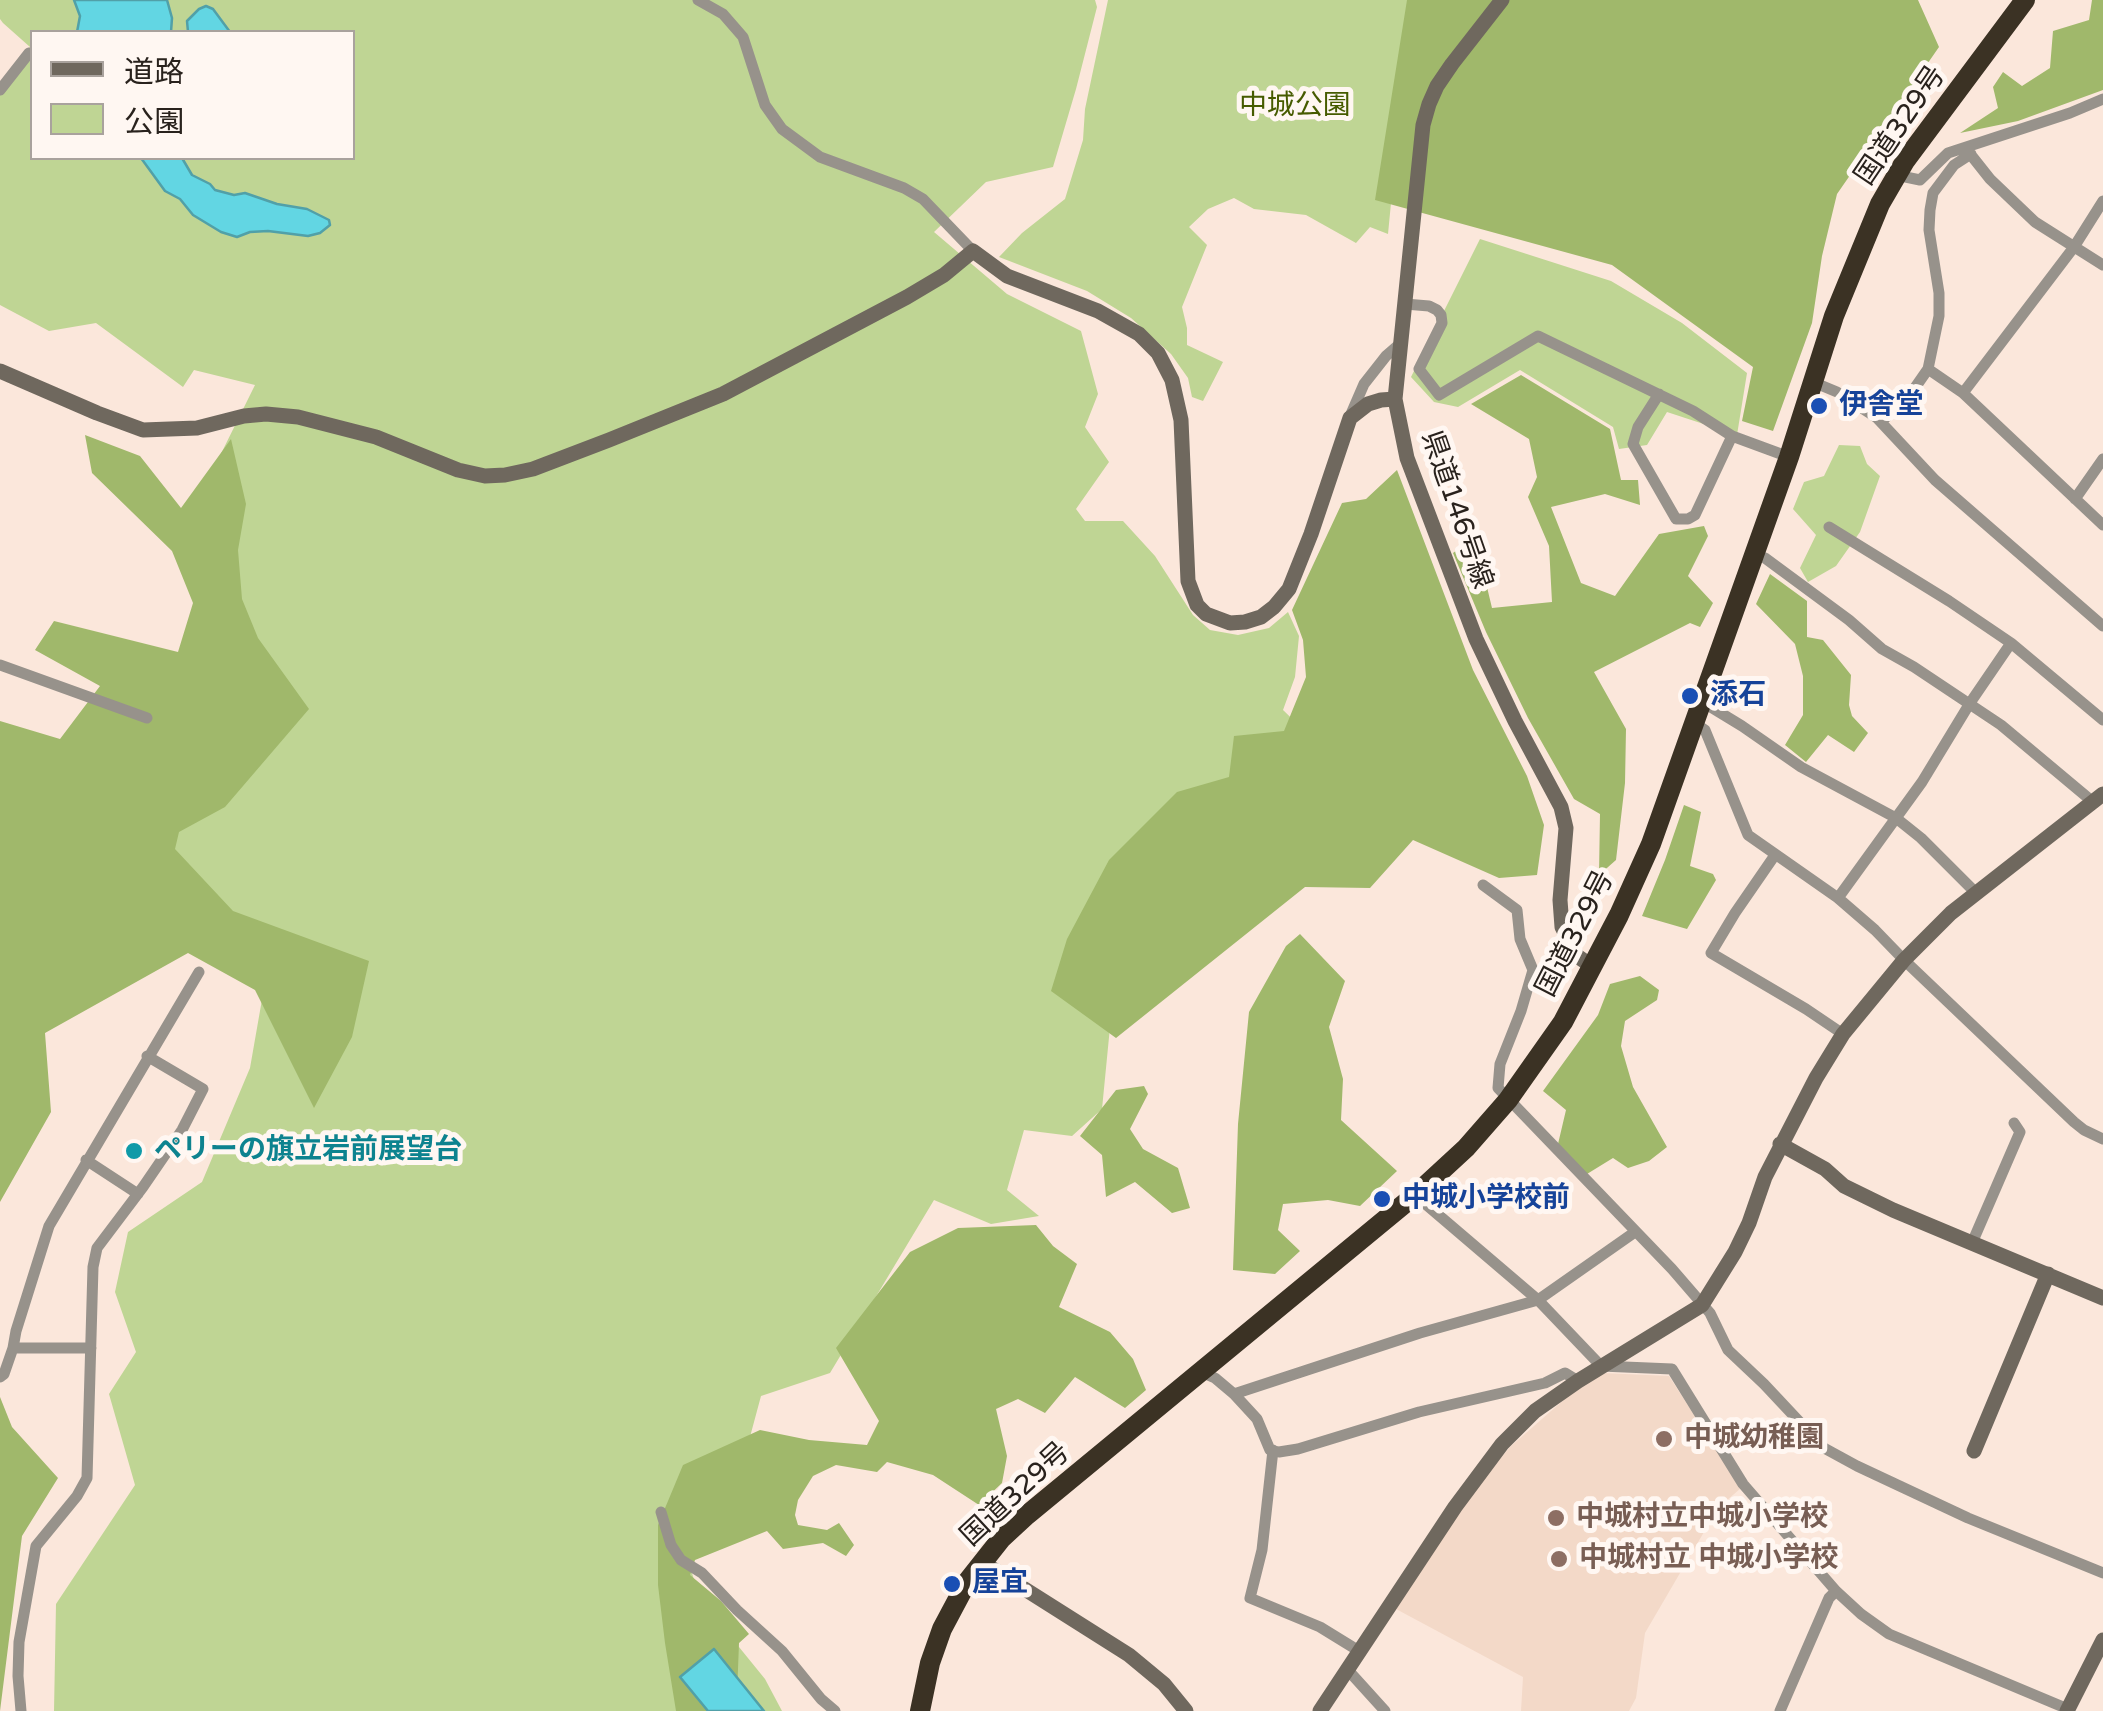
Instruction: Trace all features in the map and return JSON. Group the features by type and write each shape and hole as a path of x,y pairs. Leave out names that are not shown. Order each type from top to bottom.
{"highway":[{"name":"国道329号","path":"920,1711 942,1630 982,1562 1027,1515 1415,1196 1466,1148 1508,1100 1563,1022 1651,844 1789,457 1834,316 1880,204 1896,175 2025,0"}],"street":[{"path":"698,0 723,14 743,37 764,105 782,129 820,156 923,199 973,252 1008,276 1098,311 1139,334 1158,353 1172,380 1181,420 1188,581 1197,604 1218,620 1246,622 1261,617 1290,589 1364,384 1401,343"},
{"name":"県道146号線","path":"1502,0 1444,75 1428,104 1395,399 1406,458 1476,638 1561,807 1566,828 1560,900 1562,927 1578,956 1592,967"},
{"path":"0,90 29,54"},
{"path":"1896,175 1920,180 1948,153 1967,151 2103,99"},
{"path":"1967,151 2035,222 2103,265"},
{"path":"1881,422 1912,392 1928,369 1939,293 1928,230 1933,193 1967,151"},
{"path":"1963,393 2074,246 2103,201"},
{"path":"0,371 143,430 198,428 266,414 298,417 376,437 458,470 485,476 505,475 610,440 723,394 908,296 973,252"},
{"path":"1405,304 1429,306 1441,315 1442,323 1419,369 1439,395 1538,336 1693,411 1732,436 1789,457"},
{"path":"1928,369 1963,393 2103,525"},
{"path":"1814,382 1838,392 1881,422 1935,480 2103,626"},
{"path":"1658,394 1638,427 1634,444 1676,518 1695,515 1732,436"},
{"path":"1350,418 1368,404 1395,399"},
{"path":"2074,499 2103,458"},
{"path":"1828,527 2011,643 2103,720"},
{"path":"1320,1711 1454,1507 1502,1444 1535,1411 1578,1381 1702,1305 1735,1252 1780,1144 1816,1078 1843,1034 1904,960 1950,913 2098,798 2001,725 1882,649 1849,620 1753,553"},
{"path":"1838,898 1922,782 2011,643"},
{"path":"0,665 148,718"},
{"path":"1701,701 1800,767 1896,818 1977,894"},
{"path":"1693,722 1705,730 1748,835 1838,898 1876,930 2074,1122 2103,1139"},
{"path":"1775,855 1711,954 1843,1034"},
{"path":"1483,884 1516,910 1520,939 1533,970 1500,1064 1498,1088 1672,1269 1710,1313 1728,1350 1824,1448 1968,1518 2103,1573"},
{"path":"0,1376 13,1348 48,1226 199,972"},
{"path":"21,1711 20,1642 36,1546 87,1478 93,1267 97,1248 182,1130 203,1089 148,1056"},
{"path":"1972,1243 2020,1132 2014,1123"},
{"path":"1780,1144 1825,1169 1844,1186 1892,1210 2103,1298"},
{"path":"86,1160 138,1194"},
{"path":"1415,1196 1538,1300 1602,1366 1672,1368 1743,1484 1836,1591 1889,1634 2068,1710 2103,1640"},
{"path":"1234,1394 1420,1333 1538,1300 1635,1232"},
{"path":"1974,1451 2048,1274"},
{"path":"13,1348 92,1348"},
{"path":"1201,1372 1234,1394 1256,1419 1270,1450 1298,1449 1419,1412 1546,1383 1566,1372 1578,1381"},
{"path":"1273,1450 1262,1550 1250,1598 1320,1626 1359,1651"},
{"path":"661,1512 681,1560 702,1573 782,1651 835,1711"},
{"path":"982,1562 1129,1655 1164,1684 1186,1711"},
{"path":"1780,1711 1836,1591"},
{"path":"1347,1669 1385,1711"}],"shaded area":[{"name":"中城村立 中城小学校","path":"1602,1373 1669,1376 1741,1488 1718,1508 1645,1633 1636,1698 1629,1711 1521,1711 1523,1677 1396,1609 1473,1492 1510,1447 1575,1390"}],"green space":[{"path":"0,0 1095,0 1097,7 1053,167 986,182 934,232 1007,294 1081,331 1098,394 1085,427 1109,462 1076,509 1085,521 1123,521 1155,556 1193,615 1210,630 1238,635 1269,628 1288,612 1299,636 1295,677 1283,710 1312,738 1110,1027 1102,1109 1072,1136 1024,1130 1007,1190 1039,1216 991,1224 934,1200 830,1373 761,1396 747,1448 675,1518 700,1599 765,1679 782,1711 54,1711 56,1604 135,1485 109,1394 136,1352 115,1292 128,1232 202,1182 250,1068 264,988 159,835 199,806 207,482 255,385 194,370 183,387 96,323 49,331 0,305 0,85 30,47 3,23"},
{"name":"中城公園","path":"1108,0 1461,0 1400,110 1388,234 1370,227 1356,243 1306,215 1254,209 1234,198 1208,209 1189,227 1207,245 1182,307 1187,345 1223,362 1203,401 1192,397 1188,378 1171,354 1131,318 1087,291 999,257 1065,199 1083,140 1085,109"},
{"path":"1407,0 1918,0 1939,47 1837,194 1812,323 1773,431 1742,421 1753,367 1612,265 1375,200"},
{"path":"2092,0 2103,0 2103,90 2018,121 1960,133 1998,108 1993,87 2003,72 2022,86 2050,68 2053,31 2089,20"},
{"path":"1480,239 1611,281 1682,323 1747,373 1737,435 1667,412 1647,445 1619,449 1613,427 1520,370 1458,407 1434,402 1411,377"},
{"path":"1521,375 1610,429 1621,480 1638,480 1640,505 1605,494 1551,507 1581,583 1615,596 1659,534 1704,526 1708,536 1688,576 1713,603 1700,627 1690,623 1594,672 1626,729 1625,783 1616,860 1599,875 1600,814 1574,799 1528,718 1453,553 1475,537 1492,608 1552,602 1549,546 1528,497 1537,477 1529,439 1471,404"},
{"path":"85,435 140,456 181,508 231,439 246,504 238,550 242,599 258,638 309,709 225,807 179,832 175,849 233,911 369,961 352,1037 314,1108 255,990 188,953 45,1033 51,1112 0,1202 0,721 60,739 100,686 35,650 54,621 178,652 193,603 172,551 92,473"},
{"path":"1839,445 1860,446 1867,464 1880,476 1860,532 1836,566 1808,582 1800,568 1816,535 1793,509 1804,482 1824,476"},
{"path":"1397,470 1473,670 1527,776 1544,825 1537,875 1499,878 1413,840 1370,888 1305,887 1116,1038 1051,991 1067,939 1109,860 1177,792 1229,777 1234,736 1284,731 1306,677 1303,640 1292,610 1342,503 1366,499"},
{"path":"1770,574 1807,601 1807,637 1823,640 1851,675 1852,716 1868,733 1854,752 1828,735 1806,762 1785,745 1803,715 1803,676 1795,644 1756,604"},
{"path":"1684,805 1701,812 1690,866 1713,874 1716,880 1687,929 1642,916"},
{"path":"1300,934 1345,981 1329,1027 1343,1079 1341,1120 1397,1171 1360,1206 1328,1200 1283,1204 1278,1230 1300,1251 1275,1274 1233,1270 1238,1124 1249,1012 1286,946"},
{"path":"1640,976 1659,990 1657,1000 1625,1021 1621,1046 1633,1087 1667,1147 1649,1161 1628,1168 1613,1158 1587,1174 1558,1144 1566,1110 1543,1091 1598,1015 1610,984"},
{"path":"1144,1086 1148,1094 1130,1129 1143,1149 1178,1168 1190,1208 1172,1213 1135,1182 1106,1197 1102,1155 1080,1136 1116,1090"},
{"path":"1036,1225 1053,1246 1077,1264 1059,1307 1110,1332 1133,1359 1146,1390 1125,1408 1075,1377 1045,1413 1018,1399 996,1409 1007,1456 1002,1483 979,1505 933,1475 887,1462 877,1472 836,1465 813,1476 798,1500 798,1525 827,1530 839,1523 854,1545 846,1556 823,1543 783,1549 767,1531 695,1560 690,1575 721,1601 749,1634 739,1643 737,1695 727,1711 676,1711 658,1585 658,1525 683,1465 760,1430 809,1440 867,1445 879,1421 836,1348 910,1252 958,1228"},
{"path":"0,1397 12,1427 58,1478 22,1536 0,1711"}],"water":[{"path":"74,0 167,0 171,30 77,30 80,16"},
{"path":"199,9 213,9 229,30 188,30 187,21"},
{"path":"142,160 183,160 192,175 215,190 234,195 245,193 307,209 329,220 330,225 308,236 268,231 237,237 193,215 180,199 165,191"},
{"path":"714,1649 764,1711 708,1711 680,1677"}],"place":[{"name":"伊舎堂","path":"1819,406"},
{"name":"添石","path":"1690,696"},
{"name":"ペリーの旗立岩前展望台","path":"134,1151"},
{"name":"中城小学校前","path":"1382,1199"},
{"name":"中城幼稚園","path":"1664,1439"},
{"name":"中城村立中城小学校","path":"1556,1518"},
{"name":"中城村立 中城小学校","path":"1559,1559"},
{"name":"屋宜","path":"952,1584"}]}
